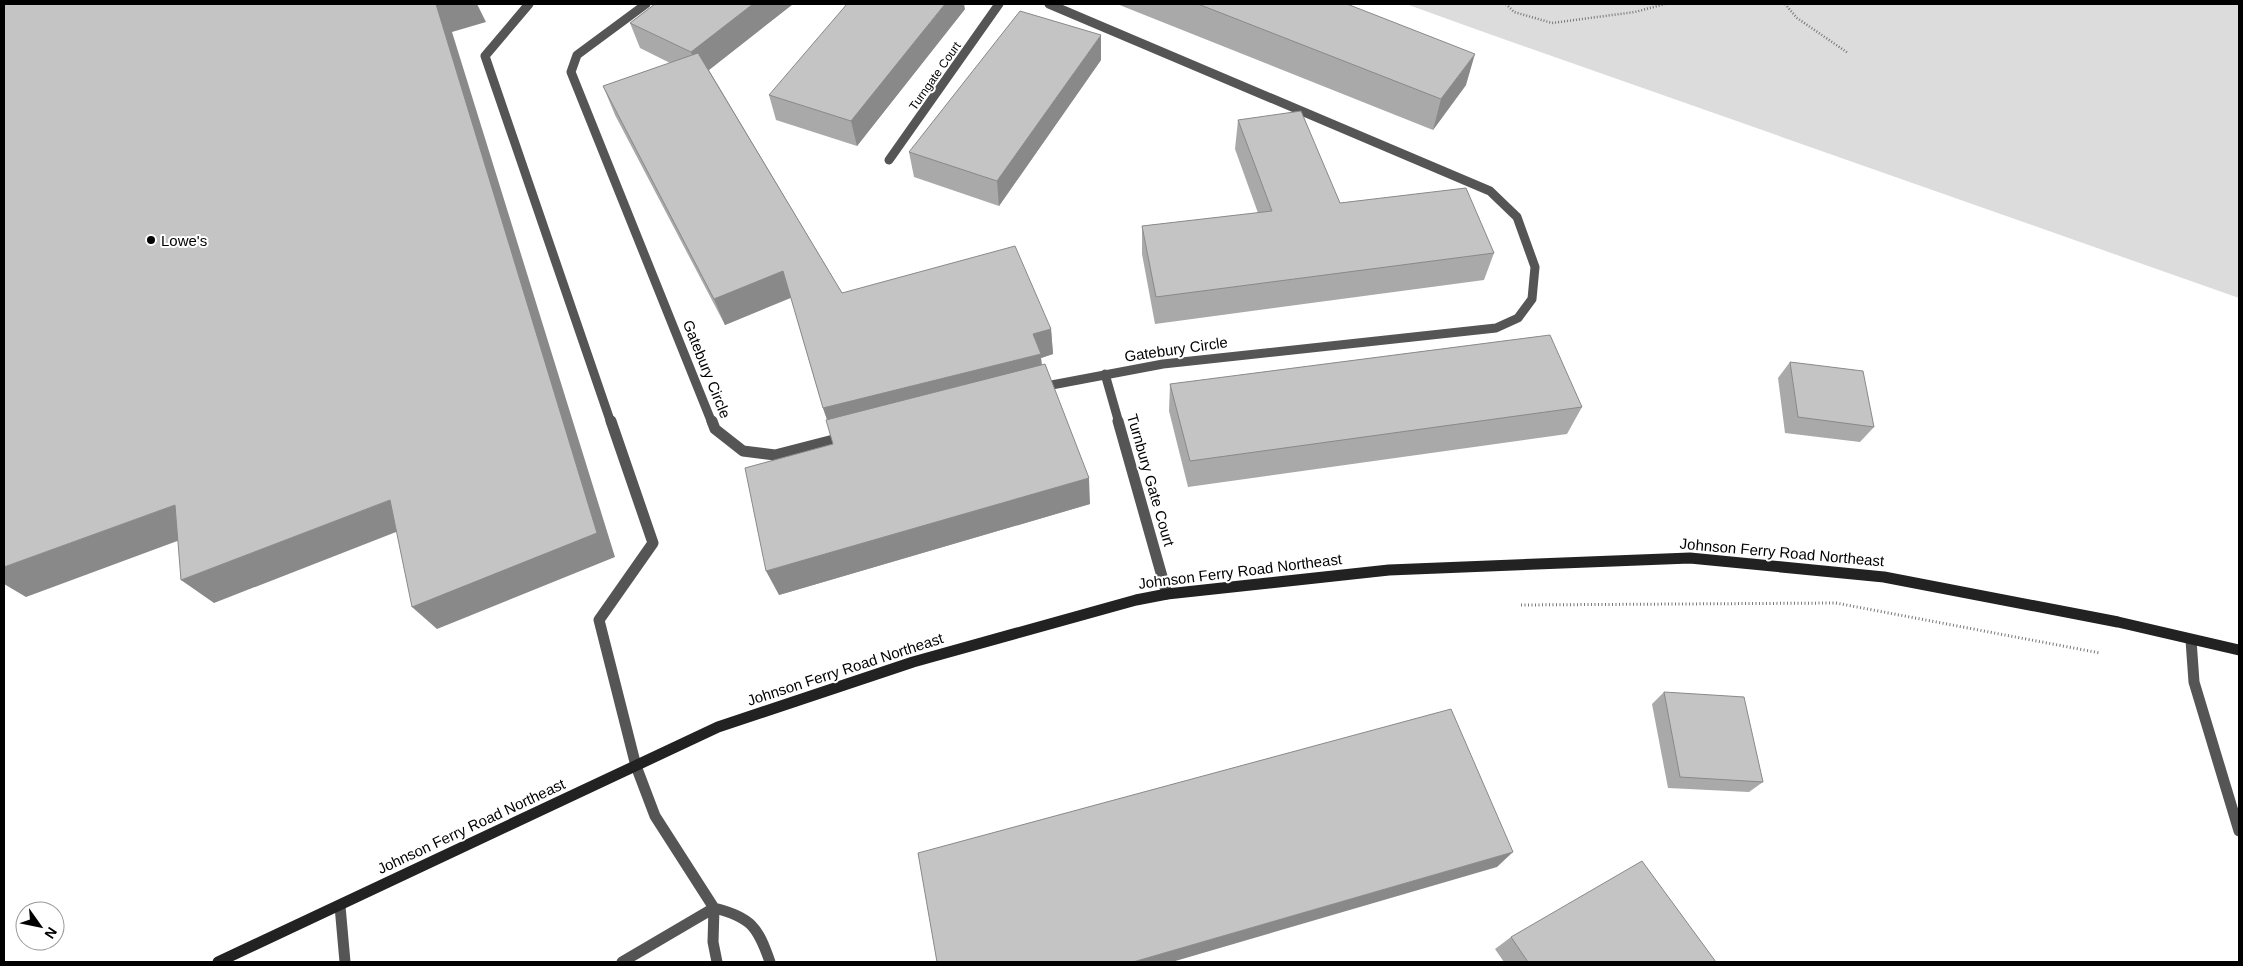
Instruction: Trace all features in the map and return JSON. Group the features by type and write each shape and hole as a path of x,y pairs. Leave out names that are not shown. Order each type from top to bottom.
{"main road":[{"name":"Johnson Ferry Road Northeast","path":"218,962 718,727 912,662 1136,600 1167,594 1389,570 1690,558 1884,577 2118,622 2239,650"}],"street":[{"path":"529,4 485,56 653,543 599,620 636,766 655,816 714,908 713,942 717,962"},
{"name":"Gatebury Circle","path":"646,4 577,55 571,72 715,429 743,451 775,456 852,436"},
{"name":"Turngate Court","path":"889,160 999,4"},
{"name":"Gatebury Circle","path":"1035,389 1164,364 1496,328 1518,318 1532,300 1535,267 1517,217 1490,191 1049,4"},
{"name":"Turnbury Gate Court","path":"1105,374 1167,594"},
{"path":"2191,640 2194,682 2239,831"},
{"path":"340,906 345,962"},
{"path":"622,962 714,908 738,913 749,920 760,933 770,962"}],"path":[{"path":"1506,4 1514,12 1552,23 1635,12 1665,4"},
{"path":"1785,4 1797,18 1848,53"},
{"path":"1521,605 1836,603 2100,653"}],"shaded area":[{"path":"1406,4 2239,4 2239,298 1478,30"}],"building":[{"path":"4,4 436,4 597,533 412,607 390,500 181,580 175,505 4,567"},
{"path":"655,4 753,4 691,52 630,23"},
{"path":"847,4 945,4 851,121 769,95"},
{"path":"1198,4 1347,4 1475,54 1441,99"},
{"path":"1020,11 1101,35 997,181 909,152"},
{"path":"698,53 842,293 1015,246 1051,329 1033,334 1041,354 823,408 783,271 714,299 603,86"},
{"path":"1301,111 1340,203 1466,188 1494,253 1156,297 1142,226 1272,211 1238,120"},
{"path":"1550,335 1582,407 1190,461 1170,384"},
{"path":"1790,362 1863,371 1874,427 1798,417"},
{"path":"1045,364 1089,478 766,571 745,468 833,444 826,420"},
{"path":"1664,692 1744,697 1763,782 1680,777"},
{"path":"1451,709 1513,852 1133,962 937,962 918,853"},
{"path":"1642,861 1716,962 1528,962 1511,937"}],"place":[{"name":"Lowe's","path":"151,240"}]}
